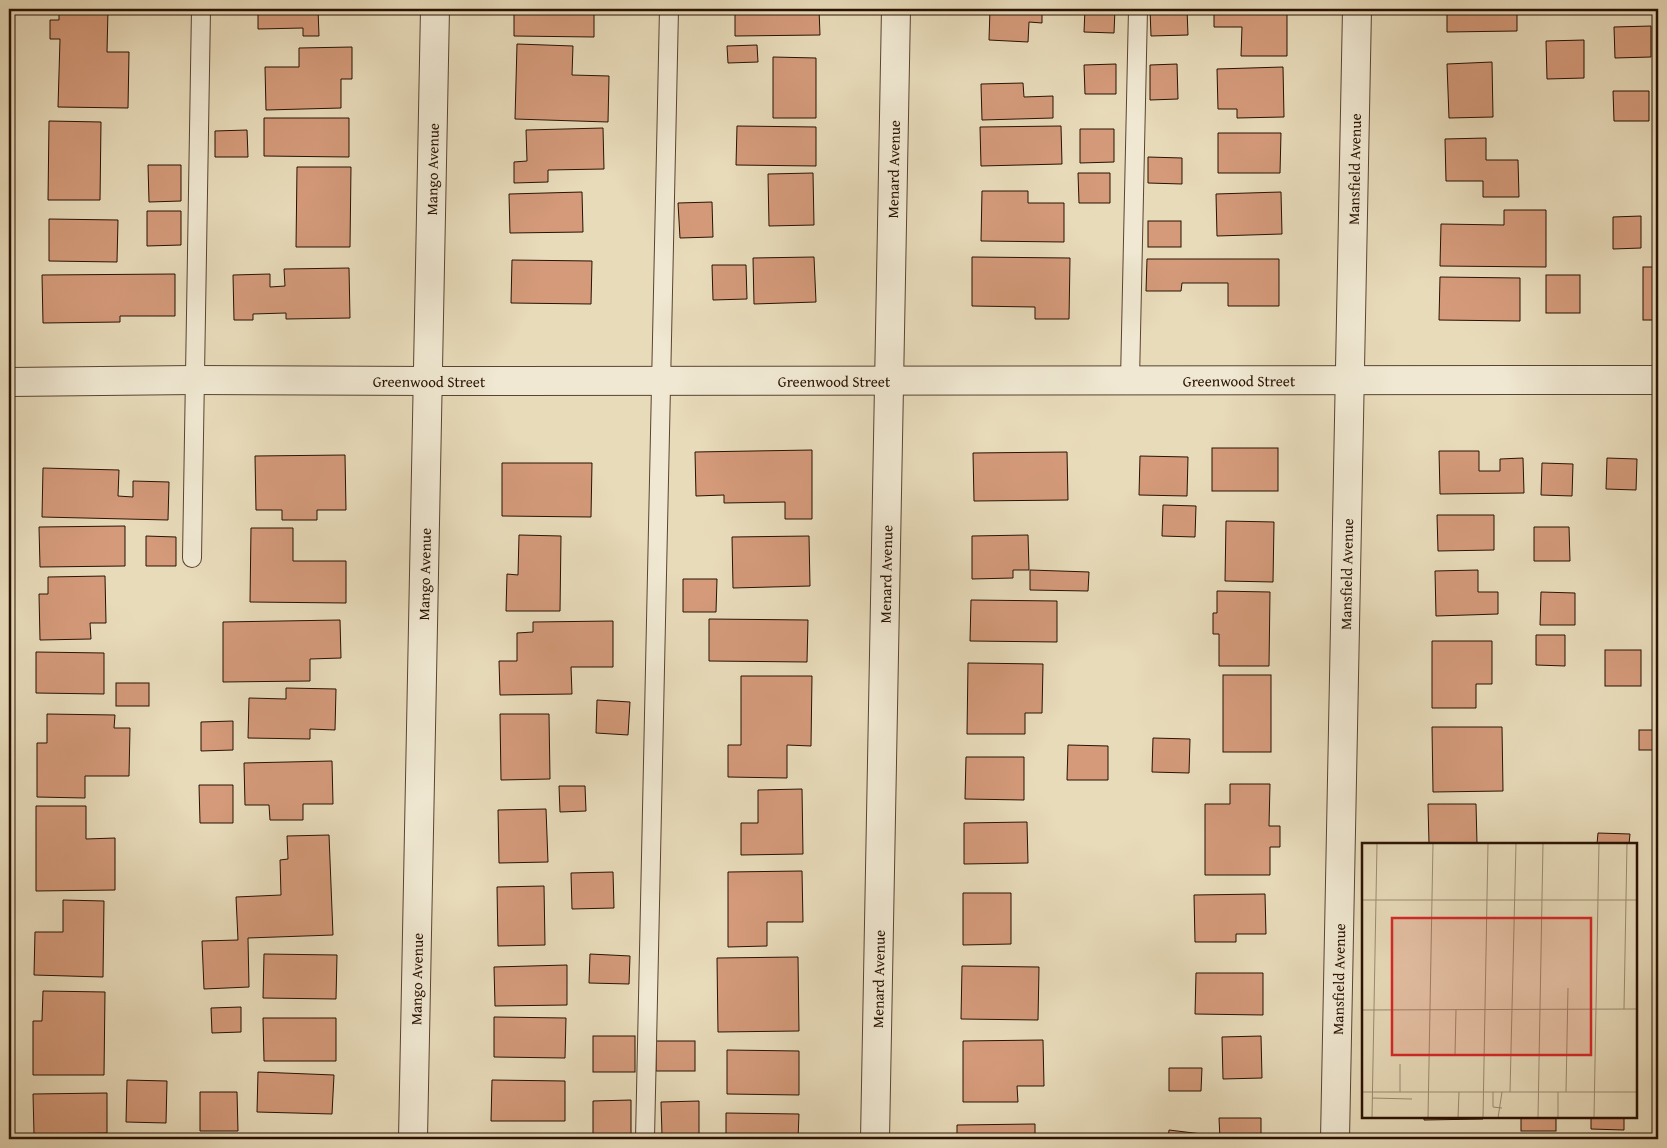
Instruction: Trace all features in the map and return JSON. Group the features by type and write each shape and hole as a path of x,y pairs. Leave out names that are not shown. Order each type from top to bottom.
{"street":[{"name":"Mango Avenue","path":"412,1139 435,9"},
{"name":"Menard Avenue","path":"875,1139 896,9"},
{"name":"Mansfield Avenue","path":"1335,1139 1357,9"},
{"name":"Greenwood Street","path":"9,382 194,380 1658,380"}],"lane":[{"path":"192,558 201,9"},
{"path":"645,1139 669,9"},
{"path":"1130,380 1138,9"}],"building":[{"path":"59,9 108,9 107,52 129,52 128,108 58,107 60,39 50,39 50,20 59,20"},
{"path":"258,9 318,9 319,36 303,36 303,28 258,29"},
{"path":"514,9 594,9 594,37 514,36"},
{"path":"735,9 819,9 820,35 735,36"},
{"path":"990,9 1042,9 1042,23 1029,22 1028,42 989,40"},
{"path":"1085,9 1115,9 1114,33 1084,32"},
{"path":"1150,9 1187,9 1188,35 1151,36"},
{"path":"1214,9 1287,9 1287,56 1241,56 1242,27 1214,27"},
{"path":"1447,9 1517,9 1517,31 1447,32"},
{"path":"1651,26 1651,57 1615,58 1614,27"},
{"path":"1584,40 1584,78 1547,79 1546,41"},
{"path":"517,44 573,46 572,75 609,76 608,122 515,119"},
{"path":"757,45 758,62 728,63 727,46"},
{"path":"352,47 352,79 341,79 341,108 266,110 265,67 299,67 299,48"},
{"path":"773,57 816,58 816,118 773,118"},
{"path":"1492,62 1493,117 1449,118 1447,64"},
{"path":"1116,64 1116,94 1085,94 1084,65"},
{"path":"1177,64 1178,99 1150,100 1150,65"},
{"path":"1283,67 1284,117 1237,118 1237,109 1218,109 1217,69"},
{"path":"1023,83 1024,97 1053,96 1053,118 982,120 981,84"},
{"path":"1613,91 1649,91 1649,121 1614,121"},
{"path":"264,118 349,118 349,157 264,156"},
{"path":"49,121 101,122 100,200 48,200"},
{"path":"737,126 816,127 816,166 736,165"},
{"path":"1061,126 1062,164 981,166 980,127"},
{"path":"603,128 604,169 548,170 548,182 514,183 514,162 527,161 526,130"},
{"path":"1080,129 1114,129 1114,162 1080,163"},
{"path":"247,130 248,157 215,157 215,131"},
{"path":"1218,133 1281,133 1280,173 1218,173"},
{"path":"1486,138 1486,160 1518,160 1519,197 1483,197 1483,181 1446,181 1445,139"},
{"path":"1148,157 1182,158 1182,184 1148,183"},
{"path":"148,165 181,165 181,201 149,202"},
{"path":"297,167 351,167 350,247 296,247"},
{"path":"813,173 814,225 769,226 768,174"},
{"path":"1078,173 1110,173 1110,203 1079,203"},
{"path":"982,191 1028,191 1028,203 1064,203 1064,242 981,241"},
{"path":"582,192 583,232 510,233 509,194"},
{"path":"1281,192 1282,234 1217,236 1216,194"},
{"path":"712,202 713,237 680,238 678,203"},
{"path":"1504,210 1546,210 1546,267 1440,266 1441,224 1504,225"},
{"path":"147,211 181,211 181,245 147,246"},
{"path":"1641,216 1641,248 1613,249 1613,217"},
{"path":"49,219 118,220 117,262 49,261"},
{"path":"1148,221 1181,221 1181,247 1148,247"},
{"path":"814,257 816,302 754,304 753,258"},
{"path":"972,257 1070,258 1069,319 1035,319 1035,307 972,306"},
{"path":"1147,259 1279,259 1279,306 1228,306 1228,283 1182,283 1181,291 1146,291"},
{"path":"512,260 592,261 591,304 511,303"},
{"path":"712,265 746,265 747,299 713,300"},
{"path":"1643,267 1658,267 1658,320 1643,320"},
{"path":"349,268 350,318 286,319 286,313 253,314 253,320 234,320 233,275 270,274 270,287 285,286 284,269"},
{"path":"175,274 175,316 120,316 120,322 43,323 42,275"},
{"path":"1546,275 1580,275 1580,313 1546,313"},
{"path":"1440,277 1520,278 1520,321 1439,320"},
{"path":"1212,448 1278,448 1278,491 1212,491"},
{"path":"812,450 812,519 785,519 785,502 724,503 724,495 696,496 695,452"},
{"path":"1439,451 1479,451 1479,471 1500,471 1500,459 1523,458 1524,493 1440,494"},
{"path":"1067,452 1068,500 974,501 973,453"},
{"path":"345,455 346,510 317,510 317,520 282,520 282,510 256,510 255,456"},
{"path":"1140,456 1188,457 1187,496 1139,495"},
{"path":"1607,458 1637,459 1636,490 1606,489"},
{"path":"502,463 592,463 591,517 502,516"},
{"path":"1542,463 1573,464 1572,496 1541,495"},
{"path":"43,468 119,470 118,496 133,497 133,481 169,482 168,520 42,517"},
{"path":"1163,505 1196,506 1195,537 1162,536"},
{"path":"1437,515 1494,515 1494,550 1438,551"},
{"path":"1226,521 1274,522 1273,582 1225,581"},
{"path":"125,526 125,566 40,567 39,527"},
{"path":"1534,527 1569,527 1570,561 1534,561"},
{"path":"251,528 293,528 293,561 346,561 346,603 250,602"},
{"path":"519,535 561,536 560,611 506,611 507,574 518,575"},
{"path":"1028,535 1029,570 1013,570 1013,578 972,579 972,536"},
{"path":"146,536 176,537 176,566 146,566"},
{"path":"809,536 810,586 733,588 732,537"},
{"path":"1030,570 1089,572 1088,591 1030,590"},
{"path":"1478,570 1478,592 1498,592 1498,614 1436,616 1435,571"},
{"path":"105,576 106,623 90,623 91,639 40,640 39,594 48,594 48,577"},
{"path":"683,579 717,579 716,612 683,612"},
{"path":"1217,591 1270,592 1269,666 1219,666 1219,634 1213,634 1213,613 1217,613"},
{"path":"1541,592 1575,593 1575,625 1540,625"},
{"path":"971,600 1057,601 1057,642 970,641"},
{"path":"709,619 808,620 807,662 709,661"},
{"path":"340,620 341,658 310,659 310,681 223,682 223,622"},
{"path":"613,621 613,667 571,667 572,694 500,695 499,661 517,661 517,633 533,632 533,622"},
{"path":"1536,635 1565,635 1565,666 1536,665"},
{"path":"1432,641 1492,641 1492,684 1476,684 1476,708 1432,708"},
{"path":"1605,650 1641,650 1641,686 1605,686"},
{"path":"36,652 104,653 104,694 36,693"},
{"path":"968,663 1043,664 1042,713 1025,713 1025,734 967,734"},
{"path":"1223,675 1271,675 1271,752 1223,752"},
{"path":"741,676 812,676 811,746 787,745 787,778 728,777 728,745 741,745"},
{"path":"116,683 149,683 149,706 116,706"},
{"path":"286,688 336,689 335,730 310,729 310,739 248,738 249,698 286,699"},
{"path":"597,700 630,702 628,735 596,733"},
{"path":"47,714 115,715 114,728 130,728 129,776 85,776 85,798 37,797 37,743 47,743"},
{"path":"500,714 549,714 550,779 501,780"},
{"path":"233,721 233,750 201,751 201,722"},
{"path":"1432,727 1502,727 1503,791 1433,792"},
{"path":"1639,730 1658,730 1658,750 1639,750"},
{"path":"1153,738 1190,739 1189,773 1152,772"},
{"path":"1068,745 1108,746 1108,780 1067,780"},
{"path":"966,757 1024,757 1024,800 965,799"},
{"path":"332,761 333,804 303,804 303,820 270,820 269,805 245,805 244,763"},
{"path":"1230,784 1270,784 1269,826 1280,826 1280,847 1270,847 1270,875 1205,875 1205,804 1230,804"},
{"path":"199,785 233,785 233,823 200,823"},
{"path":"559,786 585,786 586,811 560,812"},
{"path":"802,789 803,854 741,855 741,823 758,823 758,790"},
{"path":"1428,804 1476,804 1477,843 1429,843"},
{"path":"36,806 86,806 86,839 115,838 115,890 36,891"},
{"path":"546,809 548,862 499,863 498,810"},
{"path":"1027,822 1028,863 964,864 964,823"},
{"path":"1598,833 1630,834 1629,843 1597,843"},
{"path":"329,835 333,935 248,938 249,987 204,989 202,941 238,940 236,897 281,895 280,860 288,859 287,836"},
{"path":"802,871 803,922 767,922 767,946 728,947 728,872"},
{"path":"613,872 614,908 572,909 571,873"},
{"path":"544,886 545,945 498,946 497,887"},
{"path":"963,893 1011,893 1011,944 963,945"},
{"path":"1265,894 1266,934 1236,934 1236,942 1195,942 1194,895"},
{"path":"63,900 104,901 103,977 34,975 35,932 63,932"},
{"path":"264,954 337,955 336,999 263,998"},
{"path":"590,954 630,956 629,984 589,983"},
{"path":"798,957 799,1031 718,1032 717,958"},
{"path":"567,965 567,1005 495,1006 494,967"},
{"path":"962,966 1039,967 1038,1020 961,1019"},
{"path":"1196,973 1263,973 1263,1015 1195,1014"},
{"path":"43,991 105,992 104,1075 33,1075 33,1021 42,1021"},
{"path":"241,1007 241,1032 212,1033 211,1008"},
{"path":"494,1017 566,1018 565,1058 494,1057"},
{"path":"263,1018 336,1018 336,1061 264,1061"},
{"path":"593,1036 635,1036 635,1072 593,1072"},
{"path":"1261,1036 1262,1078 1223,1079 1222,1037"},
{"path":"1043,1040 1044,1086 1017,1086 1018,1102 963,1102 963,1041"},
{"path":"656,1041 695,1041 695,1071 656,1071"},
{"path":"727,1050 799,1051 799,1095 727,1094"},
{"path":"1169,1068 1202,1068 1201,1091 1169,1091"},
{"path":"258,1072 334,1075 332,1114 257,1112"},
{"path":"127,1080 167,1081 166,1123 126,1122"},
{"path":"492,1080 565,1081 565,1121 491,1121"},
{"path":"200,1092 237,1092 238,1131 200,1131"},
{"path":"107,1093 107,1133 34,1134 33,1094"},
{"path":"631,1100 631,1135 593,1136 593,1101"},
{"path":"699,1101 699,1134 662,1135 661,1102"},
{"path":"726,1113 799,1114 798,1139 726,1139"},
{"path":"1219,1118 1261,1118 1261,1139 1220,1139"},
{"path":"1424,1118 1483,1119 1424,1120"},
{"path":"1521,1118 1556,1118 1556,1131 1521,1131"},
{"path":"1591,1118 1624,1118 1624,1130 1591,1129"},
{"path":"1035,1124 1035,1139 957,1139 957,1125"},
{"path":"1169,1130 1202,1134 1202,1139 1168,1139"},
{"path":"194,1135 228,1135 228,1139 194,1139"},
{"path":"1523,1136 1559,1137 1559,1139 1523,1139"}]}
